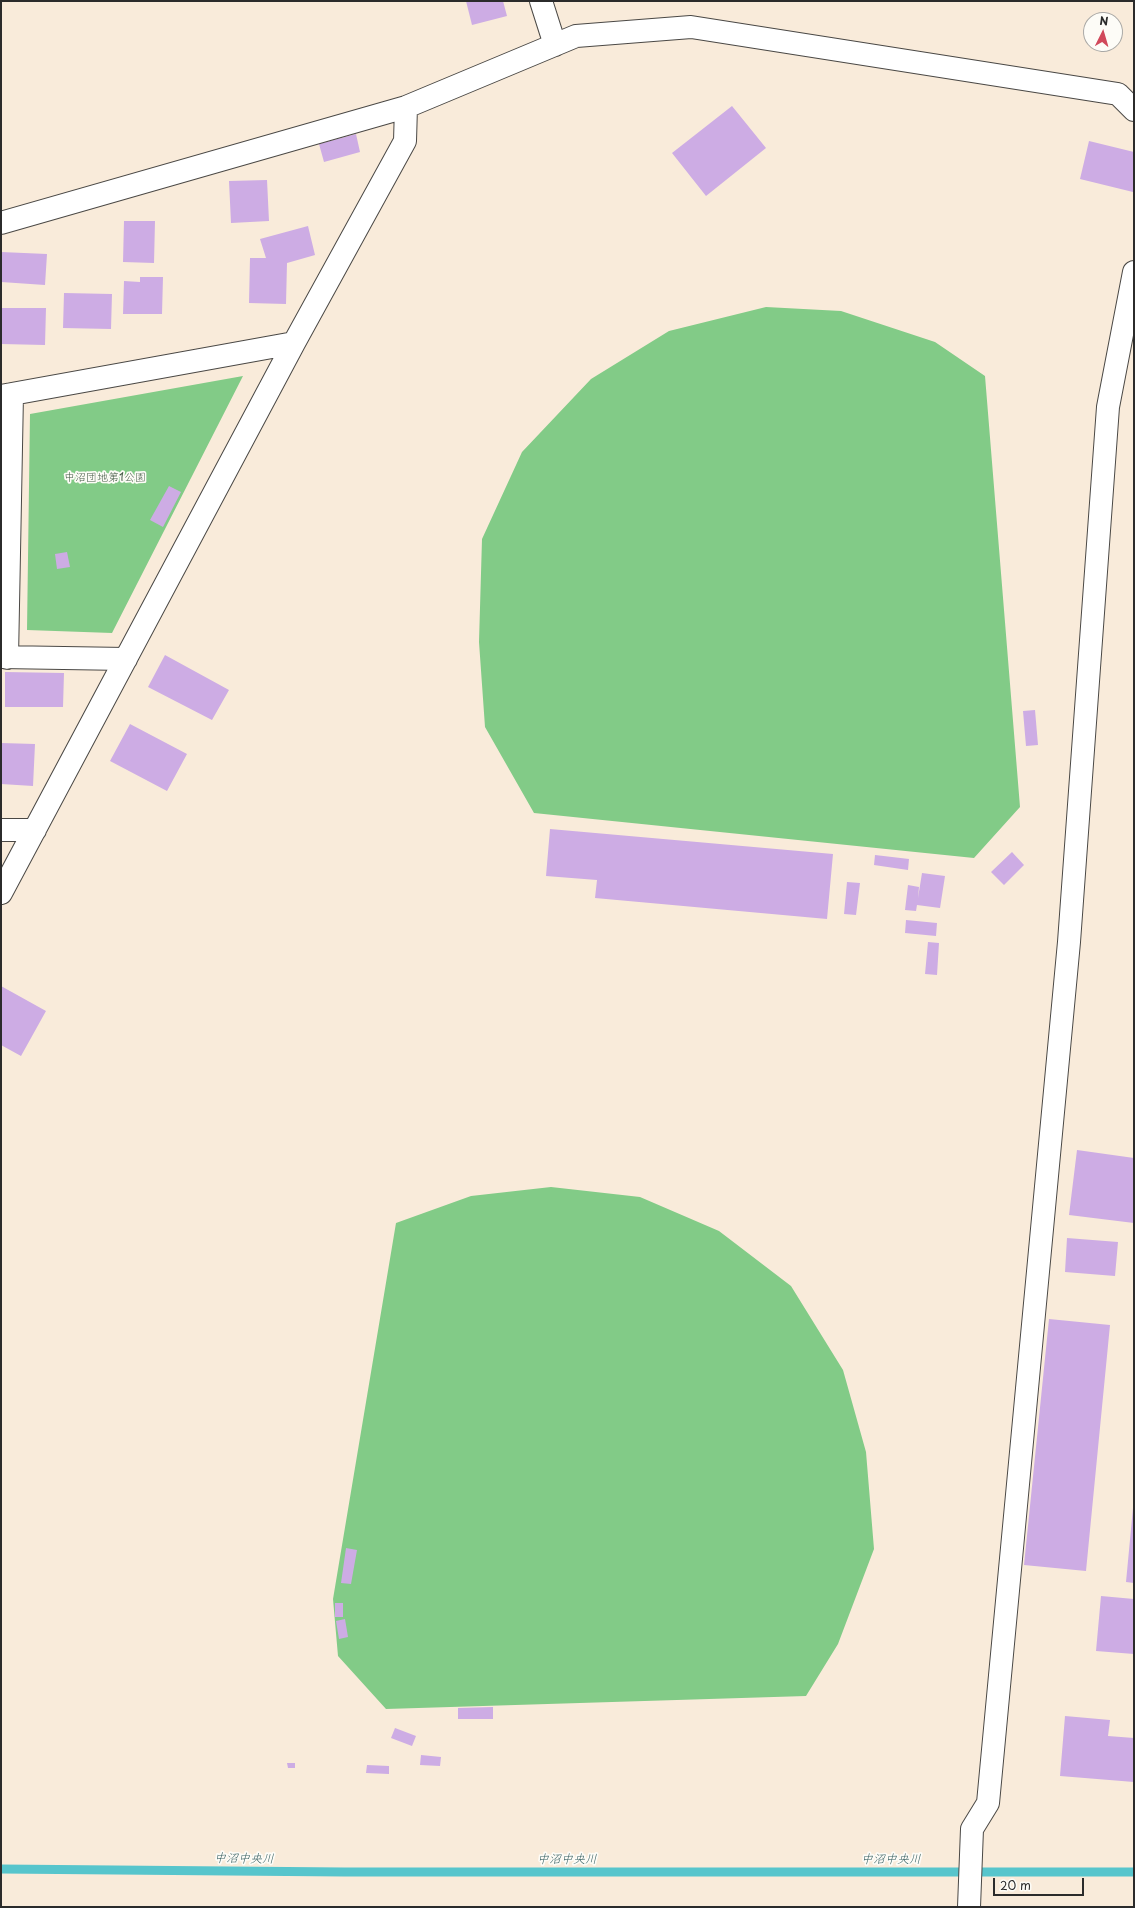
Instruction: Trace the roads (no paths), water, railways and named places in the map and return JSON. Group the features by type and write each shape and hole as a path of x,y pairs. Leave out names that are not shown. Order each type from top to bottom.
{"street":[{"path":"541,1 555,45"},
{"path":"1,223 406,107 576,36 691,27 1118,94 1134,110"},
{"path":"1,893 294,343 405,141 406,107"},
{"path":"969,1907 972,1829 988,1803 1069,942 1108,407 1134,272"},
{"path":"126,659 4,658 7,395 294,343"},
{"path":"1,830 34,830"}],"waterway":[{"name":"中沼中央川","path":"1,1869 344,1872 1134,1872"}],"park label":[{"name":"中沼団地第1公園","path":"105,478"}]}
